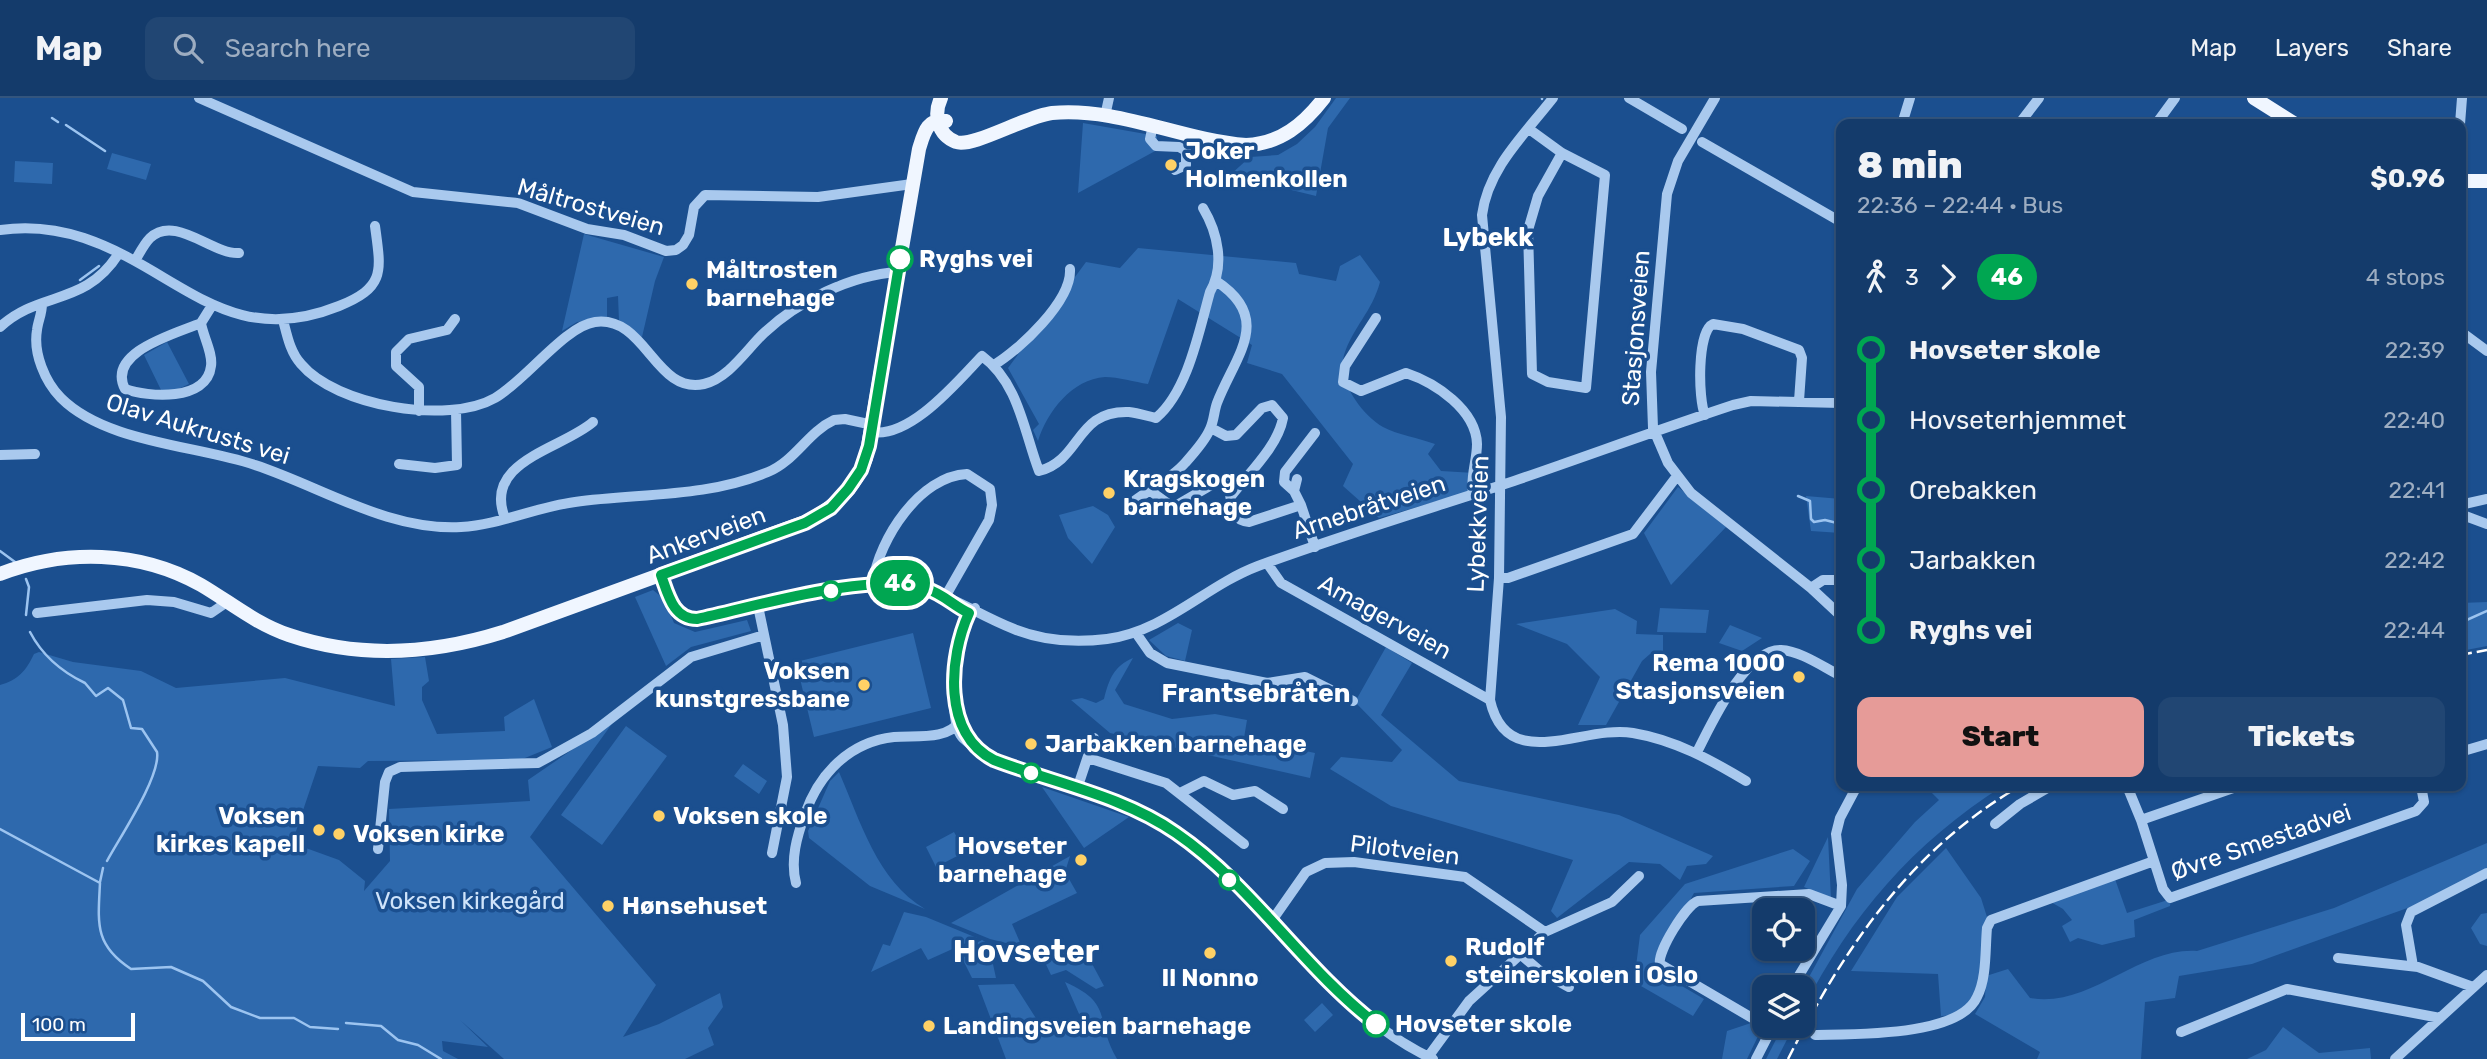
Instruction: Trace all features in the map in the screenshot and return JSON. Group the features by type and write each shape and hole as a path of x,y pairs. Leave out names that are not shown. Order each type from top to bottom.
{"main road":[{"path":"941,98 941,123"},
{"path":"941,123 949,98"},
{"path":"941,123 972,141 1038,115 1069,112 1153,125 1231,144 1262,144 1295,129 1324,98"},
{"path":"2254,98 2287,119"},
{"name":"Ankerveien","path":"0,574 60,558 112,558 173,573 264,624 300,638 366,650 405,652 442,648 488,637 774,535 825,512 856,478 866,458 912,184 922,140 941,123"},
{"path":"2466,181 2487,181"}],"street":[{"name":"Måltrostveien","path":"199,98 413,192 518,203 587,229 624,235 666,251 676,250 683,245 689,234 694,207 705,195 818,197 912,184"},
{"path":"1105,116 1109,98"},
{"name":"Lybekkveien","path":"1490,700 1499,578 1501,417 1482,215 1486,194 1496,171 1553,98"},
{"path":"1629,98 1682,129"},
{"name":"Stasjonsveien","path":"1715,98 1678,161 1667,194 1650,381 1655,433 1677,476 1701,502 1811,588 1836,611"},
{"path":"1904,119 1910,98"},
{"path":"2023,119 2039,98"},
{"path":"2159,119 2175,98"},
{"path":"2460,119 2462,98"},
{"path":"1153,125 1150,139 1156,146 1179,147 1186,151 1186,165 1175,170"},
{"path":"1529,129 1562,153 1605,175 1586,388 1548,382 1532,374 1528,230 1544,184 1562,153"},
{"path":"1702,142 1836,219"},
{"path":"1070,269 1070,279 1051,313 1011,355 994,365 1026,425 1039,471 1052,468 1097,420 1129,412 1156,418 1171,406 1180,388 1220,264 1212,228 1203,208"},
{"path":"0,230 56,231 119,253 211,307 283,320 333,308 360,297 372,287 380,267 375,226"},
{"path":"135,261 151,237 172,232 186,234 224,253 239,253"},
{"path":"0,327 21,312 95,283 119,253"},
{"path":"283,320 296,358 317,379 366,400 419,411 456,410 478,407 510,388 578,327 596,322 616,325 632,333 667,373 682,383 703,384 722,375 766,330 802,304 836,288 898,272"},
{"path":"1129,505 1184,465 1211,428 1217,402 1237,367 1246,331 1244,310 1239,299 1216,281"},
{"name":"Olav Aukrusts vei","path":"43,304 36,342 48,379 68,405 105,426 256,465 402,521 452,528 575,502 678,494 759,476 785,463 834,420 845,419 872,429 891,432 909,423 956,384 982,356 994,365"},
{"path":"201,323 212,362 211,370 201,382 172,396 141,395 125,389 120,380 121,368 142,346 201,323 211,307"},
{"path":"1376,318 1345,366 1343,382 1361,391 1375,388 1406,373 1454,402 1471,421 1476,436 1473,494"},
{"path":"419,411 419,387 397,366 396,352 409,339 447,330 455,319"},
{"path":"1704,415 1700,398 1700,375 1706,332 1713,324 1743,329 1799,350 1802,358 1799,401"},
{"path":"2466,335 2487,351"},
{"name":"Arnebråtveien","path":"661,575 675,608 686,618 697,619 873,582 911,585 1028,634 1066,641 1098,640 1136,633 1158,624 1231,580 1267,563 1704,415 1751,401 1836,403"},
{"path":"1211,428 1226,436 1236,435 1262,408 1272,405 1283,418 1281,428 1259,461 1231,495"},
{"path":"399,464 435,468 457,465 456,410"},
{"path":"505,518 499,500 500,491 519,467 533,453 575,437 593,422"},
{"path":"1315,433 1285,472 1284,482 1294,491 1301,505 1315,547"},
{"path":"0,455 35,454"},
{"path":"873,582 880,556 912,503 936,482 967,474 990,489 992,513 945,597"},
{"path":"1499,578 1508,578 1543,567 1633,534 1677,476"},
{"path":"1294,491 1297,479"},
{"path":"1149,490 1170,505 1177,505 1220,480 1227,485 1234,516 1241,522 1249,522 1301,505"},
{"path":"2466,504 2487,499"},
{"path":"2466,516 2487,524"},
{"name":"Amagerveien","path":"1267,563 1281,583 1490,700"},
{"path":"1811,588 1823,580 1836,580"},
{"path":"37,613 148,600 174,602 211,613 227,602"},
{"path":"758,606 783,725 787,777 772,853"},
{"path":"976,613 962,638 955,673 956,718 973,745 994,760 1132,809 1176,832 1208,859 1362,1012 1430,1058 1469,1001 1545,932 1612,902 1639,876"},
{"path":"1136,633 1150,653 1167,663 1267,683 1305,677 1353,701"},
{"path":"378,849 388,772 400,766 538,763 592,733 691,657 764,635"},
{"path":"1698,752 1728,695 1753,664 1765,654 1789,651 1836,674"},
{"path":"1490,700 1496,720 1519,740 1536,744 1632,732 1698,752 1746,781"},
{"path":"796,883 793,860 802,824 816,789 831,768 846,755 868,744 895,737 932,734 956,718"},
{"path":"1077,789 1094,738"},
{"path":"2466,750 2487,744"},
{"path":"1088,758 1129,769 1182,792 1244,844"},
{"path":"1182,792 1204,781 1233,795 1255,791 1283,810"},
{"path":"1799,975 1841,906 1842,885 1836,834 1840,818 1854,791"},
{"path":"1995,824 2020,804 2042,791"},
{"name":"Øvre Smestadvei","path":"2129,791 2163,889 2170,898 2416,811 2424,802 2422,791"},
{"path":"2141,820 2225,791"},
{"name":"Øvre Smestadvei","path":"1815,1034 1929,1027 1956,1020 1968,1011 1978,997 1987,928 1991,920 2154,861"},
{"name":"Pilotveien","path":"1271,922 1306,872 1325,863 1354,862 1465,877 1545,932"},
{"path":"2413,966 2406,925 2411,912 2487,873"},
{"path":"1752,1017 1664,967 1658,956 1695,902 1801,894 1819,896 1841,906"},
{"path":"1520,954 1540,971 1569,988"},
{"path":"2338,958 2413,966 2473,987"},
{"path":"2395,1059 2487,975"},
{"path":"2181,1032 2287,989 2440,1018"},
{"path":"1756,1059 1764,1038"},
{"path":"1406,1059 1413,1049"}],"green space":[{"path":"1336,98 1350,98 1328,128 1316,196 1230,175 1250,157 1278,155 1297,144 1315,127"},
{"path":"1083,123 1157,136 1157,150 1078,193"},
{"path":"112,153 151,164 146,180 107,169"},
{"path":"15,161 53,163 52,184 14,182"},
{"path":"584,234 664,257 655,281 642,337 619,321 618,296 607,298 607,318 577,322 562,331"},
{"path":"1138,248 1296,263 1299,274 1336,281 1340,266 1360,255 1380,282 1377,293 1344,355 1347,385 1359,405 1383,427 1435,444 1428,454 1441,471 1475,473 1476,490 1379,518 1343,486 1353,464 1282,374 1247,363 1252,345 1178,299 1148,384 1105,377 1082,384 1072,390 1054,409 1038,441 1033,430 1039,424 1008,368 1086,262 1120,268"},
{"path":"167,342 189,384 174,391 162,392 144,355"},
{"path":"1678,487 1726,527 1671,585 1644,533"},
{"path":"1806,496 1836,499 1836,533 1811,531"},
{"path":"1093,506 1108,515 1115,527 1092,564 1068,538 1059,515"},
{"path":"653,590 664,599 674,623 695,632 747,620 751,631 691,647 666,666 635,597"},
{"path":"2487,602 2487,646 2466,650 2466,603"},
{"path":"1660,608 1709,610 1706,633 1657,632"},
{"path":"1615,609 1637,621 1636,634 1663,635 1663,652 1650,654 1642,661 1606,725 1578,725 1600,677 1567,644 1516,624"},
{"path":"1178,623 1192,630 1185,661 1166,656 1149,640"},
{"path":"1730,625 1762,638 1742,651 1719,643"},
{"name":"Voksen kunstgressbane","path":"913,633 931,708 814,737 796,662"},
{"path":"1386,647 1412,663 1381,715 1459,781 1619,815 1713,856 1706,864 1687,866 1680,880 1660,864 1629,862 1557,918 1551,911 1573,860 1391,806 1330,769 1341,757 1392,762 1402,750 1355,702"},
{"name":"Voksen kirkegård","path":"39,652 73,662 141,671 176,688 285,678 395,706 391,659 425,657 429,681 422,687 422,700 437,734 505,731 504,717 534,699 552,747 520,760 368,761 360,768 318,766 292,843 339,860 365,881 364,891 390,861 389,809 530,801 528,780 614,721 530,837 656,985 623,1037 659,1024 720,993 723,1007 708,1028 714,1045 685,1059 504,1059 460,1020 488,1047 442,1041 443,1051 458,1059 0,1059 0,685 21,674 34,654"},
{"path":"1133,658 1115,690 1124,704 1172,719 1215,714 1247,720 1244,738 1315,753 1310,778 1110,733 1071,700 1082,698 1096,703 1104,699 1113,674"},
{"path":"626,726 667,756 602,845 561,815"},
{"path":"743,764 767,781 759,794 734,776"},
{"path":"839,772 882,866 908,897 925,909 870,886 809,838 808,831 830,781"},
{"path":"1042,787 1129,817 1084,848"},
{"path":"1930,791 1996,791 1941,832 1887,884 1842,943 1815,988 1815,975 1810,975 1857,889 1915,822 1939,800"},
{"path":"954,832 965,852 936,867 926,847"},
{"path":"1828,837 1831,899 1804,887"},
{"path":"2487,843 2487,871 2413,906 2252,964 2179,976 2175,998 2145,1002 2141,1059 2037,1059 2040,1052 1975,1014 1985,997 1986,976 2008,969 2030,998 2052,999 2073,995 2155,958 2176,952 2197,951 2334,908"},
{"path":"1946,848 1981,898 1987,917 1978,996 1958,1015 1941,1016 1938,974 1851,971 1897,897"},
{"path":"1793,849 1810,861 1794,886 1694,893 1653,969 1704,999 1693,1016 1634,982 1640,935 1685,884"},
{"path":"1070,856 1065,872 1077,893 1012,924 1022,947 990,939 951,923"},
{"path":"2115,879 2127,913 2171,899 2170,906 2134,920 2135,937 2102,945 2078,938 2070,942 2062,926 2072,920 2063,909 2049,901"},
{"path":"904,912 926,917 977,938 928,960 921,948 871,972 883,944 890,946"},
{"path":"2487,913 2487,946 2480,944 2471,928 2481,914"},
{"path":"982,940 993,946 991,955 996,978 972,978 959,952"},
{"path":"1082,945 1104,986 1096,989 1066,970 1051,975 1041,954"},
{"path":"1065,982 1081,990 1097,1006 1117,1059 1006,1059 978,985 1014,984 1039,1023 1067,1030 1083,1023"},
{"path":"1322,1003 1333,1015 1315,1032 1304,1020"},
{"path":"1752,1024 1752,1038 1757,1038 1747,1059 1722,1059 1727,1031"},
{"path":"2283,1027 2319,1053 2370,1048 2371,1059 2247,1059 2266,1050"},
{"path":"1777,1038 1788,1038 1777,1059 1766,1059"}],"waterway":[{"path":"52,118 58,122"},
{"path":"66,125 105,151"},
{"path":"80,280 99,266"},
{"path":"1798,496 1810,501 1811,519 1814,522 1825,520 1836,523"},
{"path":"0,551 15,562"},
{"path":"26,579 29,587 26,615"},
{"path":"2466,620 2487,611"},
{"path":"30,632 53,662 85,683 96,696 108,688 123,700 131,728 142,729 157,752 153,776 107,861"},
{"path":"0,829 100,883 99,921 104,942 110,951 131,969 171,967 203,981 231,1007 260,1018 294,1018 310,1027 338,1029"},
{"path":"100,882 103,868"},
{"path":"346,1023 381,1026 398,1040 418,1045 441,1059"}],"railway":[{"path":"2466,654 2487,650"},
{"path":"1788,1059 1832,979 1884,905 1913,871 1945,840 2012,791"}],"bus line":[{"name":"46","path":"900,259 869,446 856,478 835,503 812,519 661,575 675,608 686,618 697,619 873,582 911,585 945,597 969,613 963,628 956,666 954,696 955,708 973,745 994,760 1132,809 1176,832 1208,859 1336,988 1376,1024"}],"place":[{"name":"Joker Holmenkollen","path":"1171,165"},
{"name":"Ryghs vei","path":"900,259"},
{"name":"Måltrosten barnehage","path":"692,284"},
{"name":"Kragskogen barnehage","path":"1109,493"},
{"name":"Rema 1000 Stasjonsveien","path":"1799,677"},
{"name":"Voksen kunstgressbane","path":"864,685"},
{"name":"Jarbakken barnehage","path":"1031,744"},
{"name":"Voksen skole","path":"659,816"},
{"name":"Voksen kirkes kapell","path":"319,830"},
{"name":"Voksen kirke","path":"339,834"},
{"name":"Hovseter barnehage","path":"1081,860"},
{"name":"Hønsehuset","path":"608,906"},
{"name":"Il Nonno","path":"1210,953"},
{"name":"Rudolf steinerskolen i Oslo","path":"1451,961"},
{"name":"Hovseter skole","path":"1376,1024"},
{"name":"Landingsveien barnehage","path":"929,1026"}],"district":[{"name":"Lybekk","path":"1488,237"},
{"name":"Frantsebråten","path":"1256,693"},
{"name":"Hovseter","path":"1026,951"}]}
